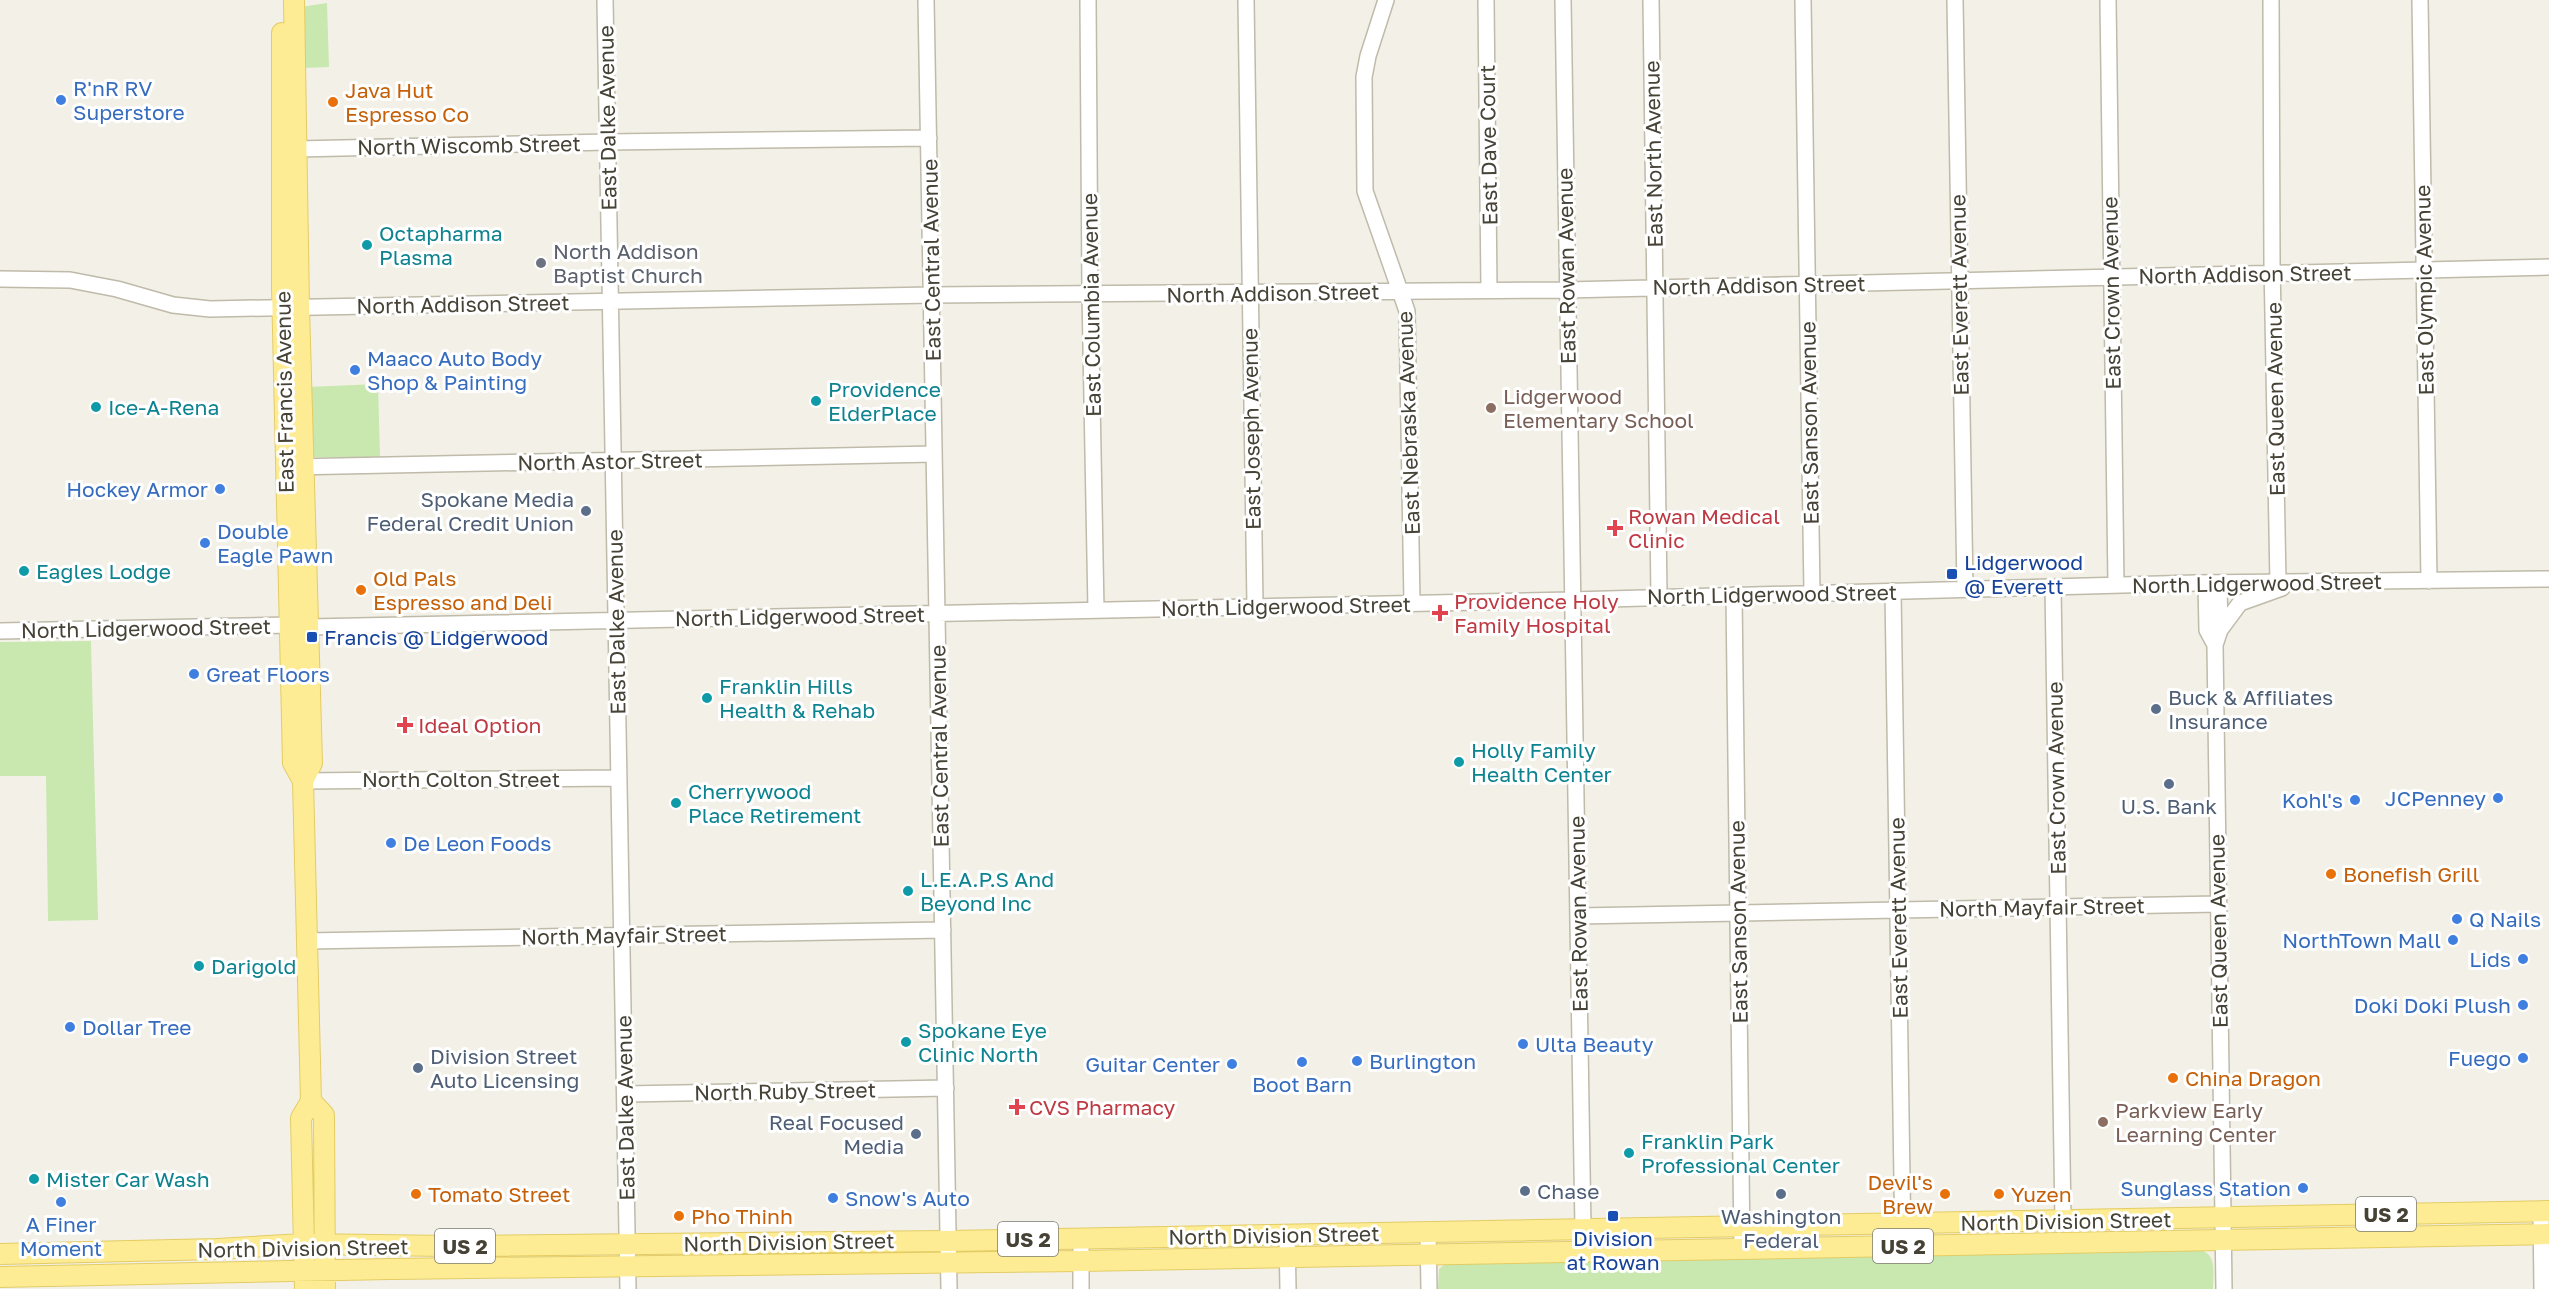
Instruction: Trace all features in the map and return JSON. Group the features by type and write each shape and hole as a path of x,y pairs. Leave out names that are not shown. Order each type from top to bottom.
{"main road":[{"name":"East Francis Avenue","path":"282,0 301,626 293,764 303,780"},
{"name":"East Francis Avenue","path":"291,307 297,149 294,0"},
{"name":"East Francis Avenue","path":"295,467 289,567 311,673 312,764 303,780 311,1101 301,1118 305,1280"},
{"name":"East Francis Avenue","path":"311,1101 324,1114 325,1280"},
{"name":"North Division Street","path":"0,1254 303,1244 948,1241 2545,1211"},
{"name":"East Rowan Avenue","path":"1583,1229 1583,1252"},
{"name":"North Division Street","path":"0,1277 178,1272 325,1280 628,1267 2545,1234"},
{"path":"0,1266 25,1264 39,1254"}],"street":[{"name":"East Dalke Avenue","path":"605,0 628,1289"},
{"name":"East Central Avenue","path":"926,0 949,1289"},
{"name":"East Columbia Avenue","path":"1088,0 1090,294 1096,610"},
{"name":"East Joseph Avenue","path":"1246,0 1255,606"},
{"name":"East Nebraska Avenue","path":"1386,0 1368,56 1364,77 1365,191 1407,311 1412,603"},
{"name":"East Dave Court","path":"1486,0 1489,290"},
{"name":"East Rowan Avenue","path":"1563,0 1583,1229"},
{"name":"East North Avenue","path":"1651,0 1659,596"},
{"name":"East Sanson Avenue","path":"1803,0 1812,593"},
{"name":"East Everett Avenue","path":"1955,0 1965,589"},
{"name":"East Crown Avenue","path":"2108,0 2116,585"},
{"name":"East Queen Avenue","path":"2271,0 2272,273 2278,583"},
{"name":"East Olympic Avenue","path":"2420,0 2429,581"},
{"name":"North Wiscomb Street","path":"297,149 930,138"},
{"name":"North Addison Street","path":"0,279 70,280 117,289 172,305 200,308 932,295 1566,290 2549,267"},
{"name":"North Astor Street","path":"295,467 934,454"},
{"name":"North Lidgerwood Street","path":"0,631 937,614 2213,583 2295,584 2549,579"},
{"name":"East Queen Avenue","path":"2213,583 2220,630 2215,645 2224,1289"},
{"name":"East Queen Avenue","path":"2213,583 2207,630 2215,645"},
{"path":"2220,630 2240,603 2254,596 2295,584"},
{"name":"East Crown Avenue","path":"2052,587 2063,1221"},
{"name":"East Everett Avenue","path":"1893,591 1903,1246"},
{"name":"East Sanson Avenue","path":"1734,595 1742,1248"},
{"name":"North Colton Street","path":"303,780 619,778"},
{"name":"North Mayfair Street","path":"1578,916 2218,904"},
{"name":"North Mayfair Street","path":"306,940 943,930"},
{"name":"North Ruby Street","path":"625,1094 946,1088"},
{"path":"2542,1289 2545,1211"},
{"path":"1428,1232 1429,1289"},
{"path":"1287,1235 1288,1289"},
{"path":"1081,1238 1081,1289"}],"green space":[{"path":"327,3 329,67 303,68 301,7"},
{"path":"378,384 380,457 313,457 310,454 307,387"},
{"path":"91,641 98,920 48,921 46,776 0,776 0,642"},
{"path":"2198,1250 2212,1259 2213,1289 1438,1289 1439,1269 1445,1264"}],"place":[{"name":"R'nR RV Superstore","path":"61,100"},
{"name":"Java Hut Espresso Co","path":"333,102"},
{"name":"Octapharma Plasma","path":"367,245"},
{"name":"North Addison Baptist Church","path":"541,263"},
{"name":"Maaco Auto Body Shop & Painting","path":"355,370"},
{"name":"Providence ElderPlace","path":"816,401"},
{"name":"Ice-A-Rena","path":"96,407"},
{"name":"Lidgerwood Elementary School","path":"1491,408"},
{"name":"Hockey Armor","path":"220,489"},
{"name":"Spokane Media Federal Credit Union","path":"586,511"},
{"name":"Rowan Medical Clinic","path":"1615,528"},
{"name":"Double Eagle Pawn","path":"205,543"},
{"name":"Eagles Lodge","path":"24,571"},
{"name":"Lidgerwood @ Everett","path":"1952,574"},
{"name":"Old Pals Espresso and Deli","path":"361,590"},
{"name":"Providence Holy Family Hospital","path":"1440,613"},
{"name":"Francis @ Lidgerwood","path":"312,637"},
{"name":"Great Floors","path":"194,674"},
{"name":"Franklin Hills Health & Rehab","path":"707,698"},
{"name":"Buck & Affiliates Insurance","path":"2156,709"},
{"name":"Ideal Option","path":"405,725"},
{"name":"Holly Family Health Center","path":"1459,762"},
{"name":"U.S. Bank","path":"2169,784"},
{"name":"JCPenney","path":"2498,798"},
{"name":"Kohl's","path":"2355,800"},
{"name":"Cherrywood Place Retirement","path":"676,803"},
{"name":"De Leon Foods","path":"391,843"},
{"name":"Bonefish Grill","path":"2331,874"},
{"name":"L.E.A.P.S And Beyond Inc","path":"908,891"},
{"name":"Q Nails","path":"2457,919"},
{"name":"NorthTown Mall","path":"2453,940"},
{"name":"Lids","path":"2523,959"},
{"name":"Darigold","path":"199,966"},
{"name":"Doki Doki Plush","path":"2523,1005"},
{"name":"Dollar Tree","path":"70,1027"},
{"name":"Spokane Eye Clinic North","path":"906,1042"},
{"name":"Ulta Beauty","path":"1523,1044"},
{"name":"Fuego","path":"2523,1058"},
{"name":"Burlington","path":"1357,1061"},
{"name":"Boot Barn","path":"1302,1062"},
{"name":"Guitar Center","path":"1232,1064"},
{"name":"Division Street Auto Licensing","path":"418,1068"},
{"name":"China Dragon","path":"2173,1078"},
{"name":"CVS Pharmacy","path":"1017,1107"},
{"name":"Parkview Early Learning Center","path":"2103,1122"},
{"name":"Real Focused Media","path":"916,1134"},
{"name":"Franklin Park Professional Center","path":"1629,1153"},
{"name":"Mister Car Wash","path":"34,1179"},
{"name":"Sunglass Station","path":"2303,1188"},
{"name":"Chase","path":"1525,1191"},
{"name":"Tomato Street","path":"416,1194"},
{"name":"Washington Federal","path":"1781,1194"},
{"name":"Devil's Brew","path":"1945,1194"},
{"name":"Yuzen","path":"1999,1194"},
{"name":"Snow's Auto","path":"833,1198"},
{"name":"A Finer Moment","path":"61,1202"},
{"name":"Pho Thinh","path":"679,1216"},
{"name":"Division at Rowan","path":"1613,1216"}]}
